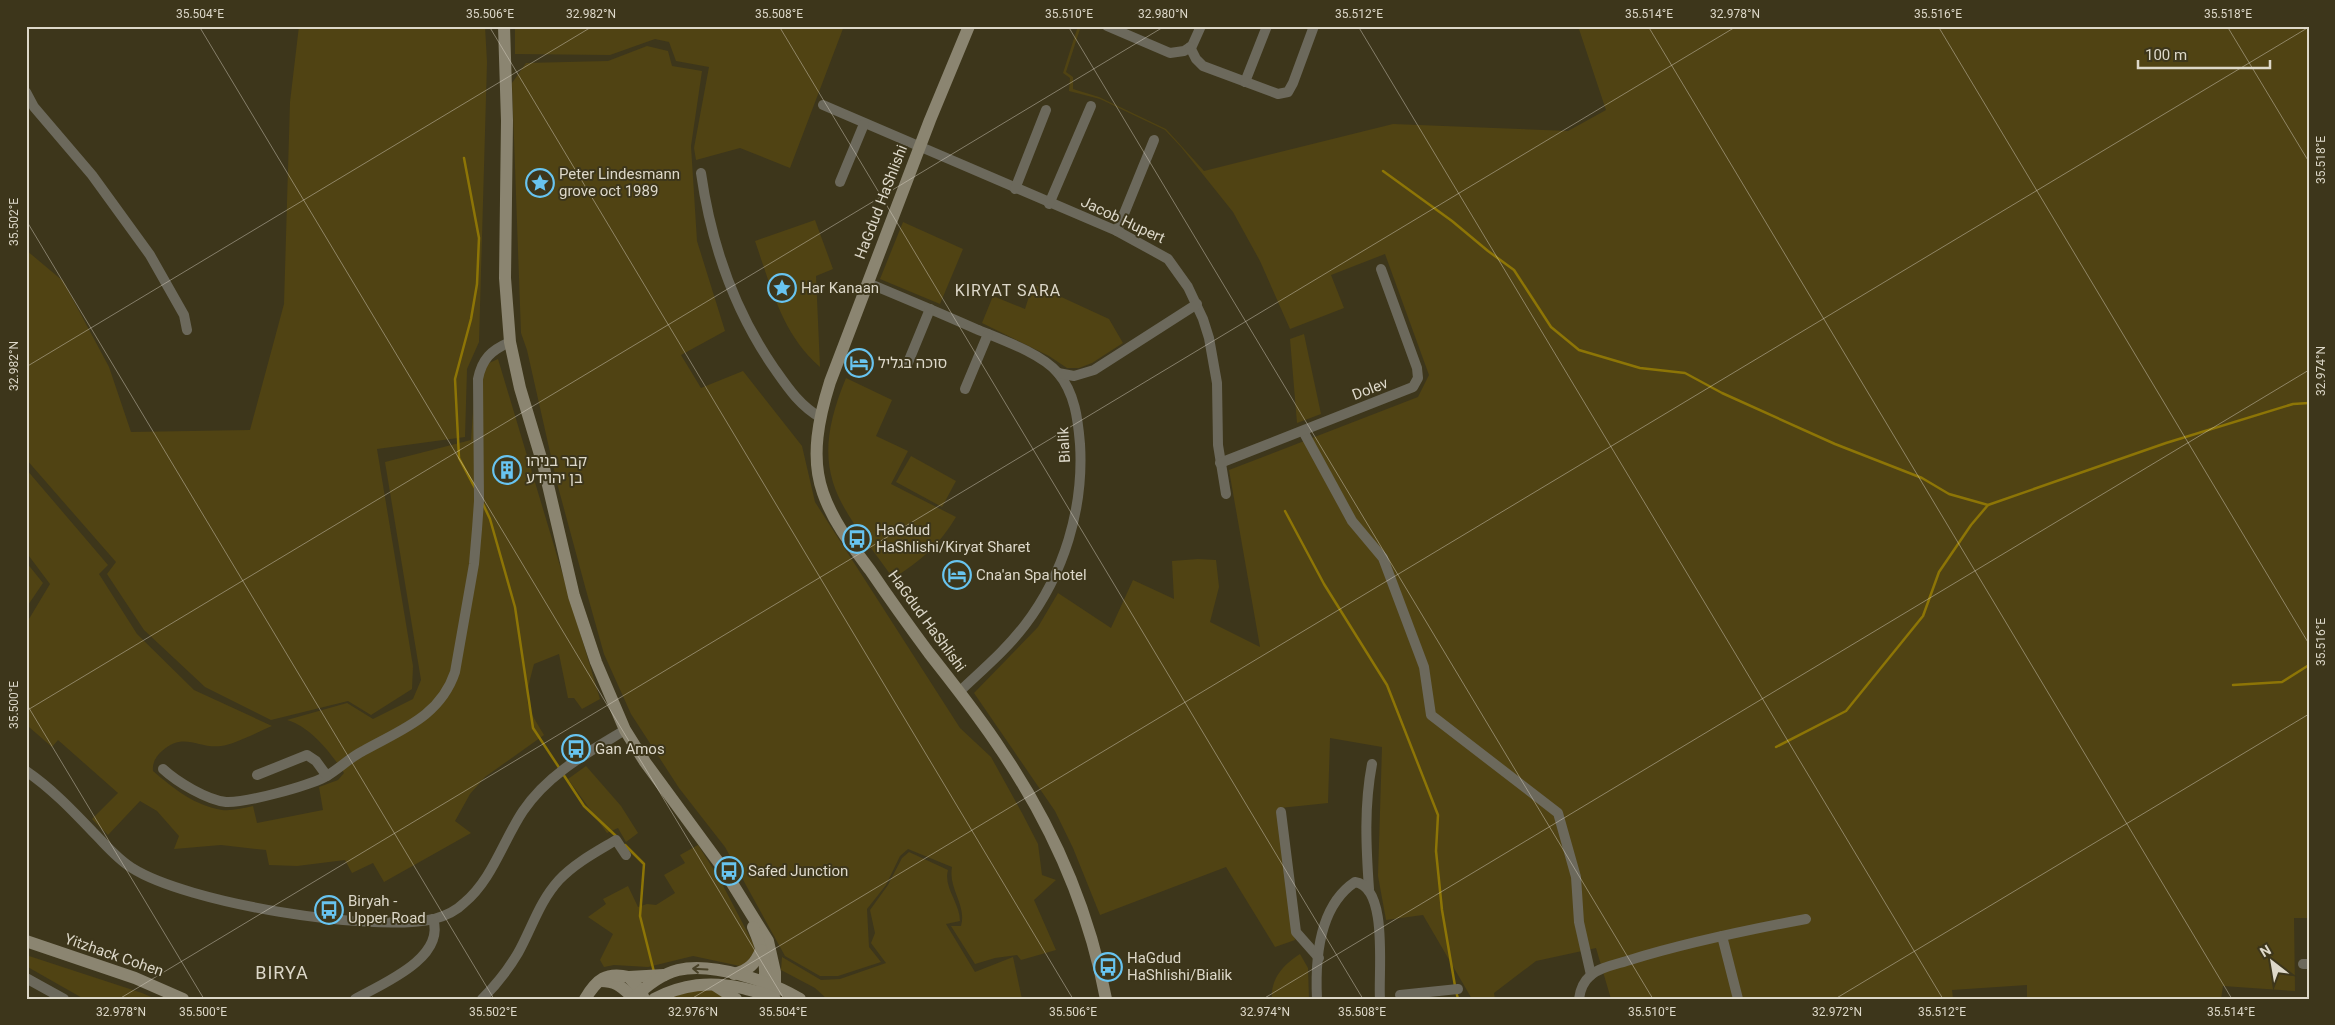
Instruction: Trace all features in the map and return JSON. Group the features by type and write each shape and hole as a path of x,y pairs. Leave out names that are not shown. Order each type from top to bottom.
{"main road":[{"path":"504,26 507,120 504,278 510,342 520,388 544,468 574,596 596,662 625,730 659,782 722,868 768,942 773,957 769,993"},
{"name":"HaGdud HaShlishi","path":"969,26 919,148 830,382 821,418 817,449 819,480 837,523 908,626 959,692 1013,768 1062,860 1092,936 1106,999"},
{"path":"751,913 752,925 764,958 769,993"},
{"name":"Yitzhack Cohen","path":"28,943 146,982 183,999"},
{"path":"585,999 599,981 617,974 629,977 664,975 688,969 734,974 743,972 755,964 761,950"},
{"path":"734,974 769,993"},
{"path":"637,997 664,975"},
{"path":"629,977 637,997"},
{"path":"599,981 612,981 637,997"},
{"path":"711,983 736,999"},
{"path":"654,999 679,988 711,983 800,999"}],"street":[{"path":"1108,26 1170,53 1190,47 1201,26"},
{"path":"1245,82 1268,26"},
{"path":"1190,47 1196,60 1203,66 1278,94 1288,92 1293,83 1314,26"},
{"path":"26,92 34,107 92,175 150,255 184,315 187,330"},
{"path":"822,105 919,148"},
{"path":"1049,204 1091,106"},
{"path":"1015,189 1046,110"},
{"path":"840,182 864,124"},
{"path":"1117,231 1154,140"},
{"name":"Jacob Hupert","path":"919,148 1117,231 1168,259 1188,286 1197,304 1209,338 1217,384 1220,463 1226,494"},
{"path":"701,173 706,206 720,253 744,319 756,342 797,401 821,418"},
{"name":"Dolev","path":"1220,463 1402,393 1413,387 1418,378 1413,355 1381,269"},
{"name":"Bialik","path":"868,283 988,334 1046,363 1058,373 1073,401 1079,431 1080,480 1070,536 1054,580 1025,625 1004,649 959,692"},
{"path":"1058,373 1074,376 1094,370 1197,304"},
{"path":"907,366 930,309"},
{"path":"965,389 988,334"},
{"path":"163,769 174,779 188,787 226,802 240,801 312,783 327,776 361,752 420,720 431,710 450,685 455,672 467,604 479,501 478,379 480,367 493,350 510,342"},
{"path":"1303,431 1352,521 1383,558 1424,667 1431,714 1558,813 1576,877 1579,922 1591,975"},
{"path":"26,771 63,801 123,862 159,881 229,901 309,916 377,922 433,919 454,911 476,891 523,810 548,782 571,763 625,730"},
{"path":"257,775 308,755 316,761 327,776"},
{"path":"1369,889 1365,826 1366,802 1372,764"},
{"path":"1281,812 1296,932 1319,958"},
{"path":"482,999 507,971 538,911 559,880 578,864 616,840 626,855"},
{"path":"1317,999 1319,958 1326,917 1346,888 1355,882 1363,883 1375,898 1381,959 1380,999"},
{"path":"355,999 386,982 424,956 434,941 433,919"},
{"path":"1579,999 1581,989 1591,975 1608,967 1653,953 1722,936 1806,919"},
{"path":"1722,936 1738,999"},
{"path":"26,978 64,999"},
{"path":"1400,995 1458,989"}],"shaded area":[{"path":"299,26 485,26 487,62 479,342 467,369 465,437 377,449 413,666 412,689 371,715 348,701 271,720 205,687 144,630 107,574 116,562 26,459 26,250 63,281 109,367 131,432 250,430 284,304 290,102"},
{"path":"515,26 844,26 790,168 740,148 696,160 694,148 709,67 676,61 669,42 655,39 610,55 515,54"},
{"path":"1078,26 1081,26 1066,72 1073,77 1073,89 1099,97 1166,129 1204,171 1393,124 1568,131 1606,110 1578,26 2309,26 2309,918 2294,918 2295,991 2223,986 2221,999 2027,999 2027,985 1952,990 1953,999 1611,999 1596,948 1536,961 1494,993 1495,999 1472,999 1423,915 1386,920 1378,876 1382,747 1330,738 1328,803 1280,808 1295,940 1275,947 1226,867 1100,915 1073,848 1055,811 974,693 1038,627 1058,593 1111,628 1133,580 1174,599 1172,561 1216,560 1219,587 1210,622 1260,647 1229,470 1418,397 1429,375 1385,254 1331,275 1344,308 1290,329 1260,261 1233,212 1181,147 1165,130 1100,99 1069,91 1070,78 1063,73"},
{"path":"647,46 668,51 672,66 702,71 691,146 697,241 725,331 681,355 701,388 743,371 802,446 815,502 960,728 991,757 1038,844 1042,875 1056,880 1034,900 1056,950 1021,960 1017,955 995,958 975,964 951,926 961,926 962,918 962,911 951,875 952,867 908,849 900,856 886,885 867,909 869,947 881,962 838,976 820,976 785,956 725,847 679,788 631,714 604,654 557,483 527,350 521,333 512,83 526,63 608,61"},
{"path":"815,220 833,269 816,276 820,367 796,340 787,325 779,309 755,241"},
{"path":"903,222 963,249 940,304 880,279"},
{"path":"1033,284 1109,319 1123,343 1092,363 1079,368 1067,368 1049,356 982,323 993,296 1025,309"},
{"path":"1304,334 1321,414 1297,423 1290,339"},
{"path":"498,359 600,699 582,709 574,698 568,698 559,654 534,664 528,687 527,701 532,715 544,735 485,777 470,794 455,821 471,833 384,882 373,863 352,873 345,860 297,866 269,865 266,850 221,845 174,849 179,836 157,811 140,801 108,835 92,819 118,793 58,740 52,747 29,727 26,730 26,624 50,584 26,552 26,469 108,565 99,574 137,634 194,690 272,726 239,741 221,746 184,741 177,742 158,755 154,762 153,771 177,790 203,805 222,810 253,806 257,823 323,810 319,787 338,780 344,773 320,742 304,728 287,720 347,703 373,719 413,699 421,680 385,462 471,440 476,369"},
{"path":"846,378 892,400 876,436 908,451 891,484 956,517 929,552 893,578 857,529 834,486 829,464 829,439 834,411"},
{"path":"911,456 956,481 942,507 896,482"},
{"path":"26,562 43,583 26,608"},
{"path":"586,766 621,806 638,833 626,842 618,828 607,833 568,779"},
{"path":"698,845 719,878 754,945 755,950 748,961 740,966 693,956 648,967 614,965 604,967 600,960 613,934 588,917 606,904 603,899 628,886 638,907 647,904 656,905 675,893 664,875 685,863 680,855"},
{"path":"909,852 948,870 948,883 960,921 946,924 975,972 1013,957 1022,999 827,999 815,988 781,970 782,957 821,980 840,979 886,963 871,943 875,933 870,910 888,885 902,858"},
{"path":"1300,954 1308,968 1309,999 1272,999 1273,985 1279,973"},
{"path":"26,955 156,999 84,999 26,966"},
{"path":"712,987 729,999 661,999"}],"waterway":[{"path":"464,158 479,238 477,284 471,319 455,379 459,458 475,488"},
{"path":"1383,171 1452,221 1514,270 1551,327 1579,350 1640,368 1685,373 1722,393 1835,444 1922,478 1949,494 1988,505 2166,443 2293,404 2309,403"},
{"path":"483,504 490,519 515,607 533,728 560,769"},
{"path":"1776,747 1846,711 1923,616 1939,572 1971,525 1988,505"},
{"path":"1285,511 1324,584 1387,685 1438,815 1436,851 1442,910 1455,986"},
{"path":"2233,685 2282,682 2309,665"},
{"path":"563,774 584,806 616,836"},
{"path":"625,845 644,864 640,916 654,972"},
{"path":"1456,991 1458,999"}],"place":[{"name":"Peter Lindesmann grove oct 1989","path":"540,183"},
{"name":"Har Kanaan","path":"782,288"},
{"name":"סוכה בגליל","path":"859,363"},
{"name":"קבר בניהו בן יהוידע","path":"507,470"},
{"name":"HaGdud HaShlishi/Kiryat Sharet","path":"857,539"},
{"name":"Cna'an Spa hotel","path":"957,575"},
{"name":"Gan Amos","path":"576,749"},
{"name":"Safed Junction","path":"729,871"},
{"name":"Biryah - Upper Road","path":"329,910"},
{"name":"HaGdud HaShlishi/Bialik","path":"1108,967"}],"district":[{"name":"KIRYAT SARA","path":"1008,290"},
{"name":"BIRYA","path":"282,972"}]}
